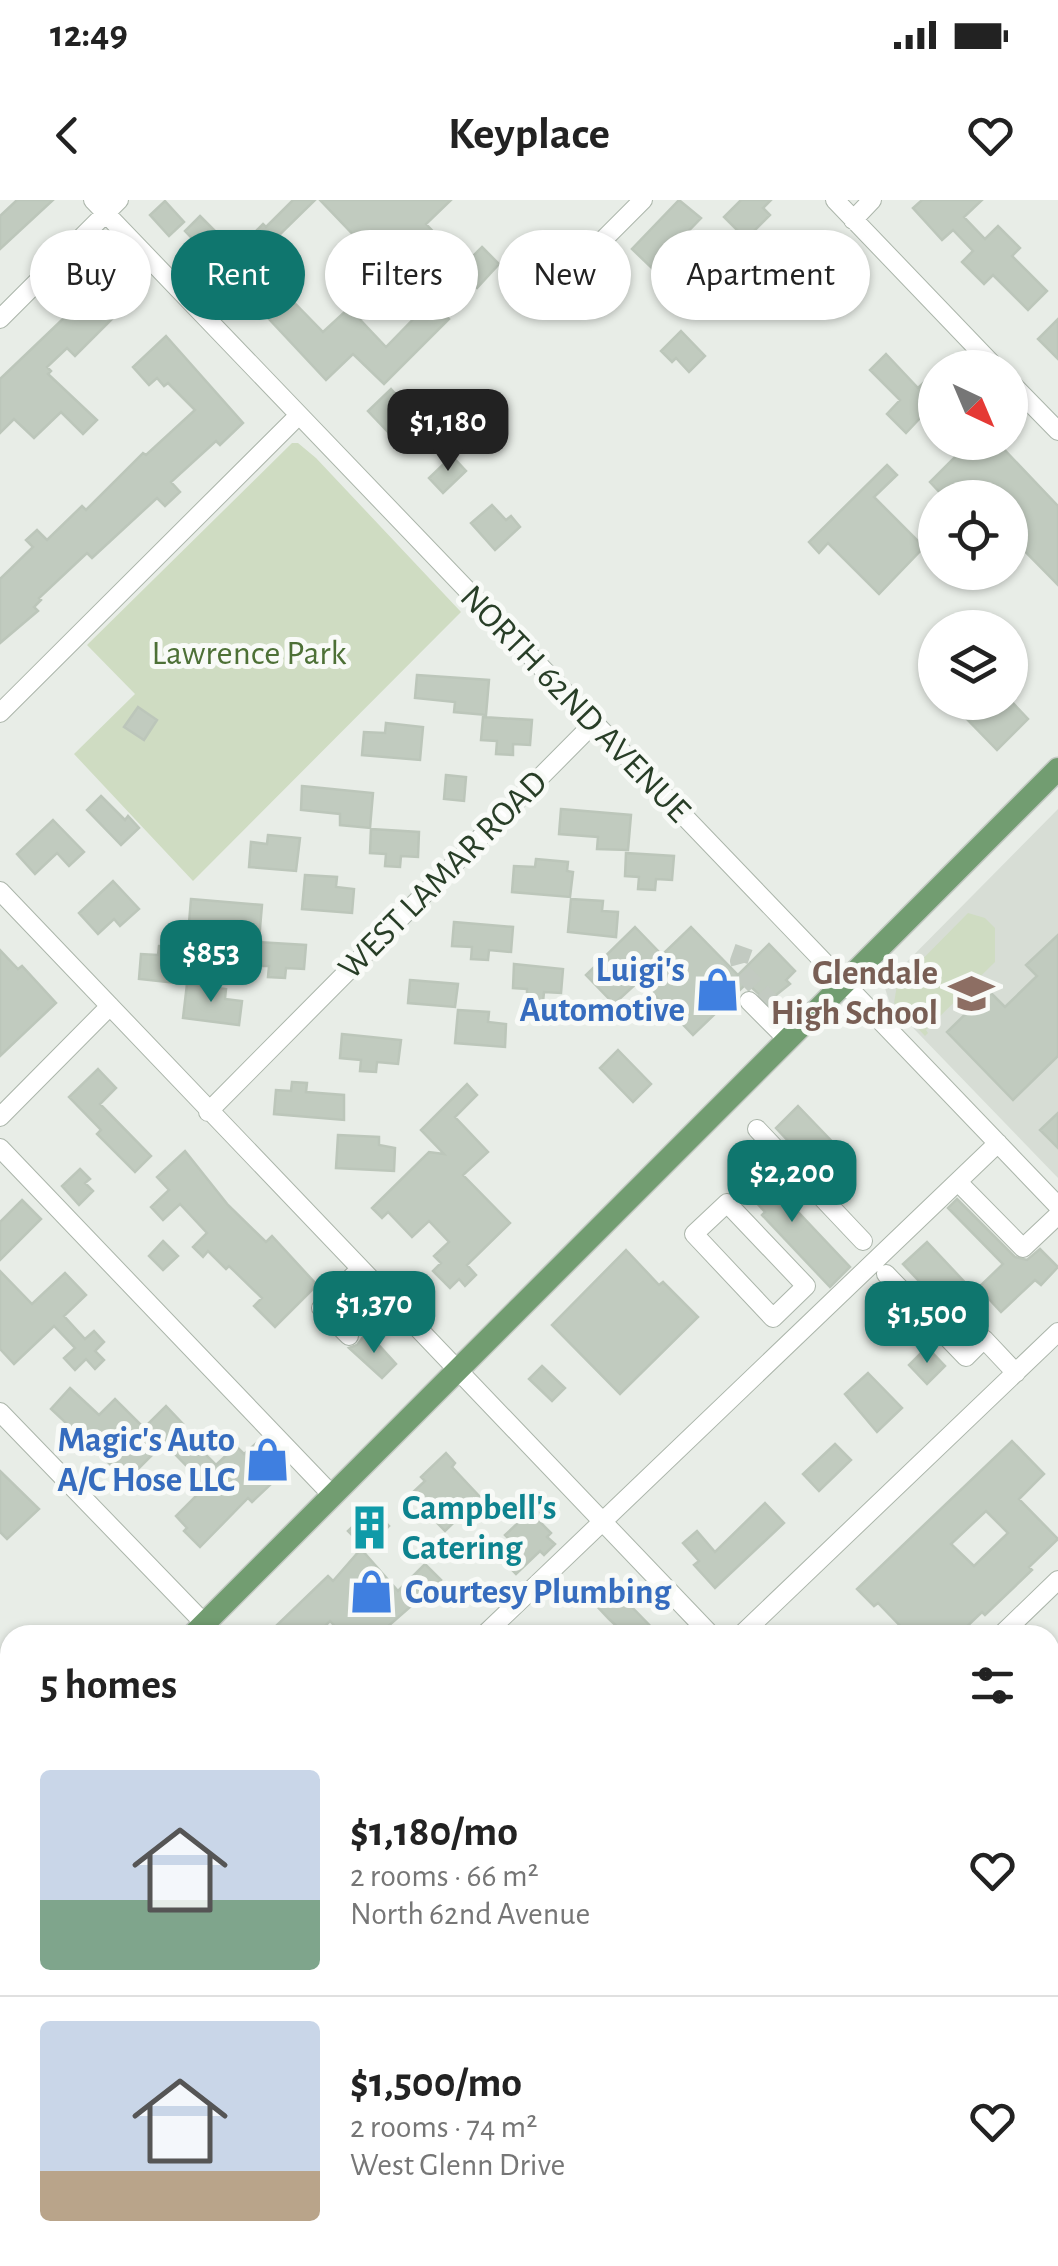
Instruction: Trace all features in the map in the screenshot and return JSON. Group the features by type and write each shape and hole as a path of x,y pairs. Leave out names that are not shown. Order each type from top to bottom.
{"main road":[{"path":"203,1625 1058,769"}],"street":[{"path":"614,230 644,200"},
{"path":"835,200 979,350"},
{"path":"853,220 872,200"},
{"path":"0,319 106,204"},
{"name":"NORTH 62ND AVENUE","path":"106,204 299,415 1058,1206"},
{"path":"1028,400 1058,431"},
{"path":"0,714 299,415"},
{"name":"WEST LAMAR ROAD","path":"208,1112 594,724"},
{"path":"0,891 701,1625"},
{"path":"749,1002 787,1039"},
{"path":"0,1117 110,1006"},
{"path":"758,1129 864,1242"},
{"path":"494,1625 998,1144"},
{"path":"0,1148 332,1495"},
{"path":"958,1182 1023,1248 1058,1215"},
{"path":"727,1203 806,1286 774,1318 694,1234 727,1203"},
{"path":"349,1336 321,1308 360,1270"},
{"path":"886,1274 966,1357 984,1339 1016,1372"},
{"path":"751,1625 1058,1332"},
{"path":"0,1412 190,1625"},
{"path":"1011,1625 1058,1580"}],"shaded area":[{"name":"Glendale High School","path":"1058,809 1058,1178 890,1004 884,985"}],"green space":[{"name":"Lawrence Park","path":"292,443 298,443 316,458 461,612 193,881 74,754 135,694 87,645"},
{"path":"968,913 985,918 995,928 995,962 926,1030 925,1036 894,1003 897,985"}],"building":[{"path":"17,200 53,200 0,249 0,216"},
{"path":"293,200 315,200 284,230 257,230 263,224 266,227"},
{"path":"320,200 451,200 426,224 432,230 349,230"},
{"path":"679,200 701,218 689,230 651,230 651,267 632,249"},
{"path":"741,200 771,200 763,208 770,215 755,230 737,230 724,217"},
{"path":"922,200 982,200 964,217 985,239 998,226 1020,248 1012,256 1047,291 1028,310 993,275 984,284 962,262 973,251 953,230 942,240 913,208"},
{"path":"165,201 184,222 171,230 169,236 150,215"},
{"path":"200,216 214,230 186,230"},
{"path":"482,247 498,265 478,287 478,251"},
{"path":"305,314 323,332 336,320 360,320 386,347 412,320 448,320 384,384 353,354 326,380 270,320 305,320"},
{"path":"1058,319 1058,359 1038,339"},
{"path":"62,320 111,320 75,356 67,348 47,367 51,371 48,374 97,420 83,434 61,412 34,438 14,419 0,433 0,379"},
{"path":"681,331 705,356 689,372 676,358 672,362 661,351"},
{"path":"166,336 243,423 220,445 216,441 171,482 180,492 165,506 157,498 92,558 87,553 39,598 34,607 38,611 0,643 0,579 33,547 26,540 37,530 47,540 82,506 86,510 143,453 146,455 195,410 168,383 164,386 157,378 149,385 133,367"},
{"path":"886,354 918,388 918,420 906,433 887,414 900,400 870,370"},
{"path":"391,389 411,411 388,432 368,411"},
{"path":"438,393 449,405 435,419 423,408"},
{"path":"452,456 466,471 443,493 429,478"},
{"path":"952,460 1014,460 1058,506 1058,585 1028,554 1028,480 932,480"},
{"path":"887,465 897,475 874,497 918,541 918,553 879,594 828,543 819,553 809,542"},
{"path":"492,505 506,520 511,516 520,527 495,550 471,523"},
{"path":"417,675 489,680 486,715 454,712 455,702 415,698"},
{"path":"138,707 157,720 144,740 124,727"},
{"path":"483,717 532,720 530,745 513,744 513,755 496,754 497,741 481,740"},
{"path":"968,720 1027,720 997,750"},
{"path":"386,723 423,727 420,760 362,755 364,732 385,733"},
{"path":"446,775 466,777 464,801 444,799"},
{"path":"302,786 373,793 370,828 340,825 340,814 301,810"},
{"path":"101,796 139,828 121,845 87,810"},
{"path":"561,809 631,815 628,850 597,849 598,837 559,834"},
{"path":"53,820 84,852 69,866 57,853 35,874 17,854"},
{"path":"371,829 419,832 418,857 401,856 400,867 385,866 386,854 370,853"},
{"path":"268,835 300,838 296,871 249,867 251,842 267,844"},
{"path":"626,853 674,856 672,880 656,879 655,890 638,889 639,877 625,876"},
{"path":"536,859 568,862 567,871 573,872 570,897 512,892 514,866 535,867"},
{"path":"305,875 337,877 336,887 354,889 352,913 302,909"},
{"path":"113,881 139,909 120,926 114,919 98,934 79,913"},
{"path":"191,899 262,905 259,940 228,936 228,926 189,923"},
{"path":"571,899 603,901 602,911 618,912 616,937 568,932"},
{"path":"454,922 513,927 511,952 489,950 488,960 471,959 472,947 452,946"},
{"path":"635,927 662,955 691,927 738,975 769,944 795,971 786,980 790,984 767,1002 747,983 693,1035 640,980 614,1004 586,975"},
{"path":"1058,935 1058,1056 1013,1100 947,1032 989,991 1005,1007 1037,976 1026,965"},
{"path":"257,942 306,945 304,969 286,968 285,978 268,977 269,966 256,966"},
{"path":"159,946 190,949 187,984 139,979 141,954 158,955"},
{"path":"0,950 18,969 22,966 56,1003 0,1056"},
{"path":"514,964 563,969 561,993 544,992 543,1002 527,1000 527,989 513,988"},
{"path":"410,980 458,984 455,1007 408,1003"},
{"path":"187,984 226,989 225,999 242,1001 239,1025 183,1018"},
{"path":"458,1010 489,1012 488,1022 506,1024 505,1047 455,1043"},
{"path":"342,1034 401,1040 398,1064 377,1062 376,1072 360,1071 361,1060 340,1058"},
{"path":"618,1050 651,1084 633,1102 600,1068"},
{"path":"98,1069 116,1088 100,1104 151,1156 135,1172 97,1134 101,1130 69,1097"},
{"path":"292,1082 307,1083 306,1092 344,1095 344,1120 274,1114 276,1090 291,1091"},
{"path":"467,1084 477,1095 455,1117 488,1152 463,1175 510,1223 467,1265 476,1275 465,1286 459,1279 450,1288 433,1271 441,1263 434,1256 449,1242 429,1221 412,1237 388,1212 382,1218 372,1208 429,1152 444,1154 421,1130"},
{"path":"798,1106 844,1154 821,1176 776,1128"},
{"path":"1058,1113 1058,1148 1040,1130"},
{"path":"338,1135 379,1137 379,1145 395,1148 394,1171 336,1168"},
{"path":"185,1151 228,1205 266,1242 272,1236 317,1285 275,1327 254,1306 262,1298 229,1266 226,1269 208,1251 203,1257 193,1247 207,1233 180,1204 163,1220 151,1207 169,1190 157,1177"},
{"path":"750,1161 850,1267 830,1287 762,1215 765,1212 733,1177"},
{"path":"80,1169 90,1179 85,1183 93,1191 79,1205 62,1186"},
{"path":"957,1199 1015,1257 1027,1260 1040,1249 1058,1267 1041,1285 1035,1280 1001,1312 988,1298 959,1324 903,1264 927,1242 974,1292 1003,1264 948,1208"},
{"path":"22,1200 41,1219 0,1260 0,1222"},
{"path":"163,1241 178,1256 163,1270 149,1256"},
{"path":"626,1250 659,1285 663,1282 698,1317 620,1394 552,1325"},
{"path":"0,1271 32,1304 65,1273 86,1295 64,1316 85,1339 94,1331 104,1342 95,1351 104,1360 95,1369 86,1359 75,1370 64,1358 75,1348 54,1326 14,1364 0,1349"},
{"path":"367,1332 396,1364 382,1378 349,1348 357,1345"},
{"path":"927,1347 945,1366 927,1384 909,1365"},
{"path":"542,1366 565,1388 552,1401 529,1379"},
{"path":"868,1373 902,1408 877,1432 845,1394"},
{"path":"70,1388 99,1415 115,1399 144,1428 166,1406 183,1424 179,1428 216,1465 236,1446 244,1454 261,1439 288,1468 252,1502 248,1498 200,1547 176,1516 206,1486 164,1443 127,1480 51,1409"},
{"path":"1012,1441 1044,1474 1019,1499 1058,1539 985,1615 982,1612 968,1625 899,1625 878,1603 874,1606 857,1589","holes":["986,1511 1008,1533 974,1566 951,1544"]},
{"path":"835,1444 851,1460 819,1491 803,1474"},
{"path":"446,1453 455,1463 452,1467 480,1497 445,1531 410,1495 425,1481 421,1477"},
{"path":"0,1471 39,1509 7,1539 0,1532"},
{"path":"765,1503 784,1523 715,1588 694,1565 699,1561 683,1543 697,1531 715,1552"},
{"name":"Campbell's Catering","path":"372,1508 389,1526 366,1549 348,1531"},
{"path":"534,1508 551,1533 547,1537 555,1544 544,1555 540,1551 516,1574 496,1553 510,1540 505,1535"},
{"path":"361,1549 398,1591 425,1564 441,1580 389,1625 334,1625 330,1621 326,1625 277,1625 328,1576 333,1581"},
{"path":"614,1585 649,1625 616,1625 594,1603"}],"tunnel":[{"path":"744,947 739,961 742,972 797,1029"}],"place":[{"name":"Luigi's Automotive","path":"718,990"},
{"name":"Glendale High School","path":"971,993"},
{"name":"Magic's Auto A/C Hose LLC","path":"268,1460"},
{"name":"Campbell's Catering","path":"369,1528"},
{"name":"Courtesy Plumbing","path":"372,1592"}]}
